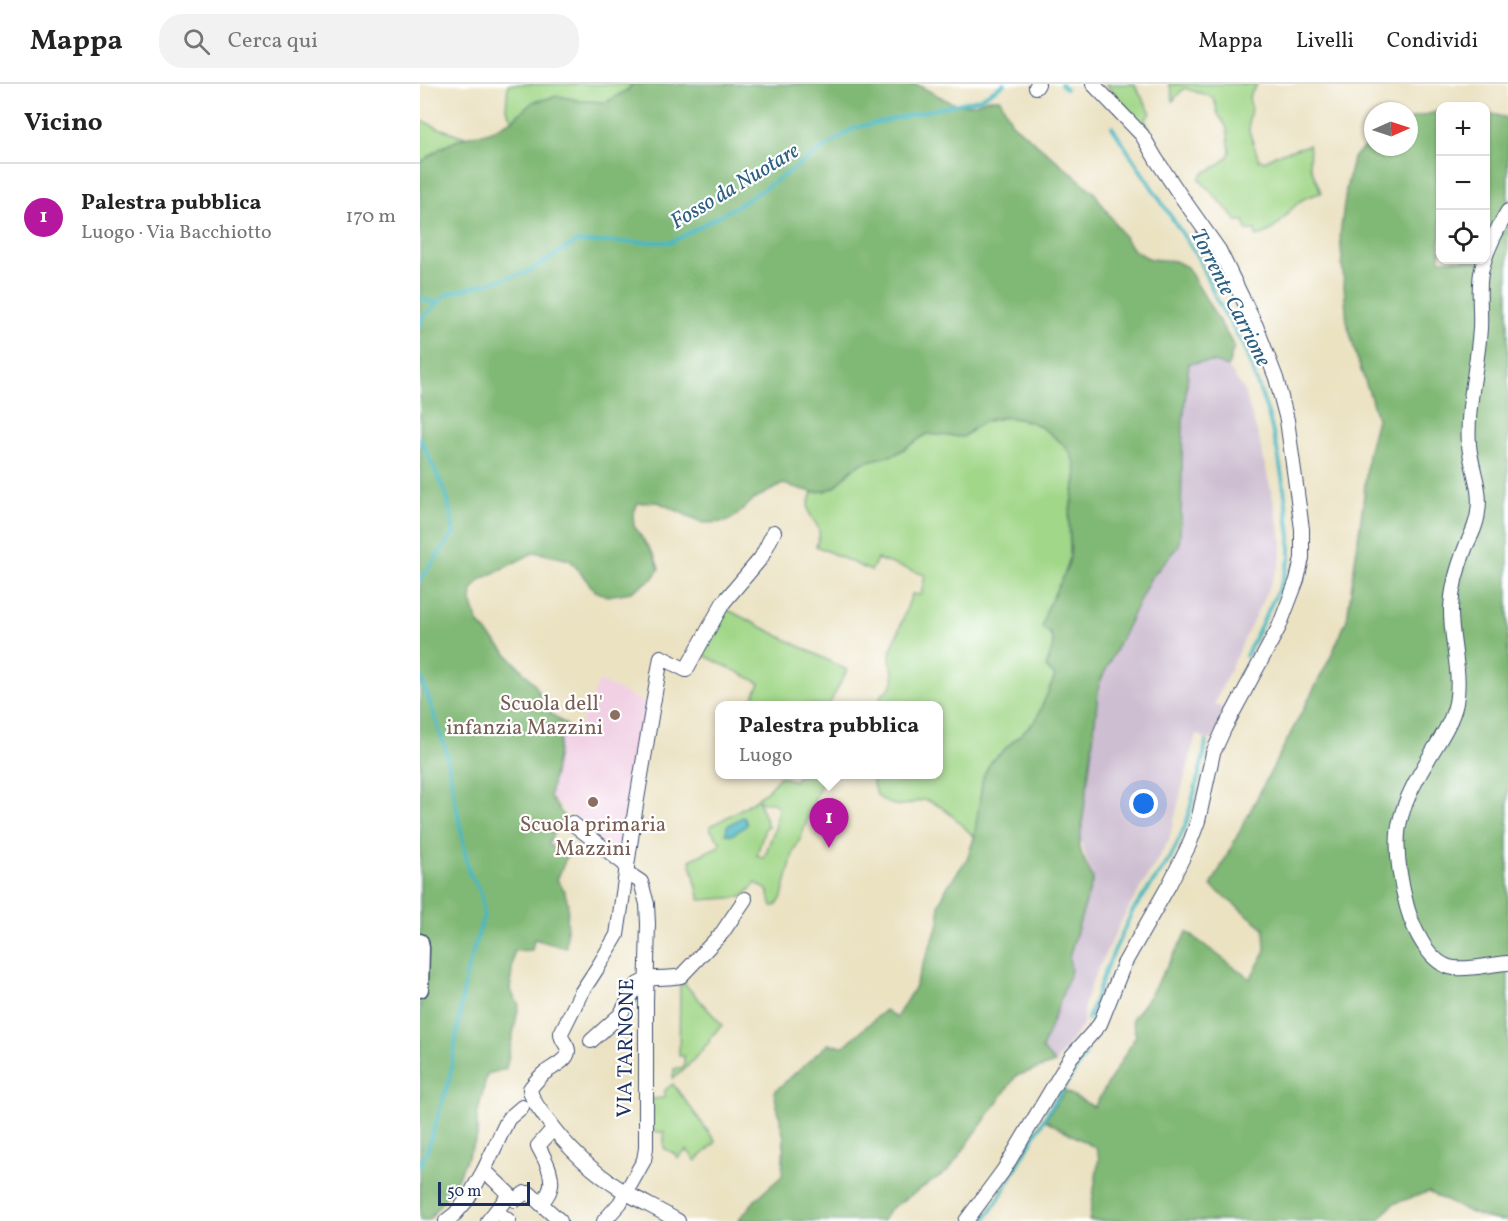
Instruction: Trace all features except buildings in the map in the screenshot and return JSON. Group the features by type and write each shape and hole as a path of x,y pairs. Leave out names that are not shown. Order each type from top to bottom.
{"street":[{"path":"966,1221 1003,1171 1071,1057 1100,1024 1124,964 1189,845 1198,821 1213,753 1279,627 1297,580 1302,558 1302,529 1287,420 1276,378 1256,326 1220,250 1178,192 1142,135 1093,84"},
{"path":"1508,211 1495,232 1481,273 1480,327 1469,445 1479,500 1478,514 1453,586 1451,610 1458,678 1455,703 1448,725 1405,804 1400,819 1397,843 1407,908 1426,951 1439,963 1453,968 1473,968 1508,963"},
{"path":"678,1221 625,1192 580,1157 553,1129 532,1098 530,1089 541,1076 570,1056 561,1039 561,1033 581,993 617,935 646,736 661,657 687,670 723,603 761,558 774,532"},
{"name":"VIA TARNONE","path":"572,823 641,882 648,924 645,1154 644,1160 615,1209 604,1221"},
{"path":"591,1041 620,1015 638,984 655,977 681,976 722,933 745,899"},
{"path":"420,942 420,988"},
{"path":"446,1221 466,1200 484,1170 508,1119 522,1107"},
{"path":"492,1216 525,1198 550,1190 551,1176 538,1146 553,1129"},
{"path":"484,1170 560,1221"},
{"path":"649,1221 655,1207"},
{"path":"492,1216 509,1221"}],"shaded area":[{"path":"1189,362 1214,362 1228,367 1244,390 1259,439 1275,508 1282,542 1280,563 1214,704 1227,710 1212,741 1196,734 1169,840 1123,918 1093,979 1084,1005 1083,1025 1055,1063 1042,1049 1071,971 1069,958 1093,879 1080,838 1099,684 1150,579 1179,545 1183,422"},
{"name":"Scuola primaria Mazzini","path":"599,681 648,704 625,851 619,858 550,797 560,739 567,726 578,731"}],"green space":[{"path":"508,84 632,84 629,89 607,102 582,101 558,96 533,102 512,120 506,109"},
{"path":"632,84 916,84 950,102 962,105 976,104 987,99 1000,99 1012,123 1094,192 1133,250 1150,259 1175,261 1187,267 1234,346 1228,367 1214,362 1189,363 1183,422 1179,545 1150,579 1099,684 1079,848 1093,879 1069,957 1071,971 1042,1049 1055,1063 1016,1076 949,1170 889,1210 883,1221 738,1221 756,1199 782,1176 784,1138 774,1092 828,1044 844,1046 885,1010 896,1018 914,988 939,923 939,905 947,887 967,859 974,838 983,777 991,762 1036,720 1055,676 1046,667 1053,640 1048,631 1042,628 1049,604 1068,565 1071,548 1069,520 1076,470 1071,454 1060,441 1026,420 996,418 982,423 963,437 927,434 896,454 864,462 852,469 835,487 825,491 812,492 783,484 754,499 726,522 703,523 658,502 638,503 633,514 634,526 655,557 659,569 652,579 631,592 607,596 595,591 570,560 535,552 480,580 472,590 471,602 479,624 534,683 540,694 542,706 567,726 560,739 550,797 564,816 548,844 567,856 557,880 564,890 568,903 566,948 534,939 532,950 514,951 510,990 519,1005 506,1069 487,1074 477,1116 477,1137 455,1183 429,1220 420,1220 420,163 441,148 465,137 489,132 512,120 533,102 558,96 582,101 607,102 629,89"},
{"path":"1106,84 1134,84 1151,113 1145,120 1154,138"},
{"path":"1169,84 1257,84 1249,97 1251,108 1249,131 1259,160 1265,161 1275,155 1309,145 1310,165 1321,193 1300,201 1275,227 1264,234 1256,237 1255,230 1246,230 1245,221 1237,221 1199,179 1203,173 1216,167 1227,158 1230,152 1227,128 1218,114 1214,99 1184,88 1173,101"},
{"path":"1436,112 1436,264 1490,264 1490,114 1508,118 1508,1221 1477,1215 1428,1192 1393,1204 1378,1221 1089,1221 1099,1158 1096,1148 1045,1120 1065,1091 1094,1107 1136,1036 1132,1019 1150,995 1187,932 1250,979 1265,952 1264,928 1211,886 1331,656 1347,619 1368,454 1377,419 1347,323 1340,235 1346,190 1353,158 1364,148 1364,156 1418,156 1418,117"},
{"path":"420,120 465,137 441,148 420,163"},
{"path":"1007,417 1031,422 1053,434 1071,453 1076,479 1069,518 1070,557 1048,631 1053,644 1046,666 1055,676 1036,720 991,762 983,777 975,838 943,808 924,800 904,805 892,804 878,796 874,786 873,779 943,779 943,701 879,701 893,681 891,649 912,594 921,595 925,575 877,559 871,571 816,546 819,532 808,507 812,492 835,487 852,469 864,462 896,454 927,434 963,437 983,422"},
{"path":"724,608 847,670 831,701 751,701 760,683 701,654"},
{"path":"777,779 794,781 796,779 823,779 801,838 794,850 782,897 777,905 772,907 768,891 756,883 743,897 700,900 690,860 719,846 720,842 710,829 711,826 757,799","holes":["758,800 763,803 772,802 778,807 775,828 764,858 757,855 765,828 768,826"]},
{"path":"684,983 722,1025 685,1069 673,1078 674,1069 684,1067 684,1056 679,1056 680,984"},
{"path":"673,1084 716,1142 696,1161 687,1150 678,1158 664,1148 664,1132 652,1132 651,1099 664,1098 665,1090"}],"water":[{"path":"742,817 745,818 747,825 732,835 726,834 727,826"}],"waterway":[{"name":"Fosso da Nuotare","path":"420,326 423,317 447,294 528,272 576,242 672,242 744,202 854,128 979,99 1004,84"},
{"name":"Torrente Carrione","path":"1061,84 1066,89"},
{"name":"Torrente Carrione","path":"1112,127 1197,256 1217,300 1244,347 1268,413 1285,495 1290,558 1281,584 1246,656"},
{"path":"420,298 438,303"},
{"name":"Fosso da Nuotare","path":"420,438 447,496 454,533 420,580"},
{"name":"Fosso da Nuotare","path":"420,674 445,747 469,873 481,892 484,915 466,975 450,1077 426,1154 420,1166"},
{"name":"Torrente Carrione","path":"1088,1019 1106,969 1132,912 1171,857 1186,824 1206,741"},
{"name":"Torrente Carrione","path":"984,1221 1051,1107 1086,1054"}],"place":[{"name":"Scuola dell' infanzia Mazzini","path":"615,715"},
{"name":"Scuola primaria Mazzini","path":"593,802"},
{"name":"Palestra pubblica","path":"829,848"}]}
